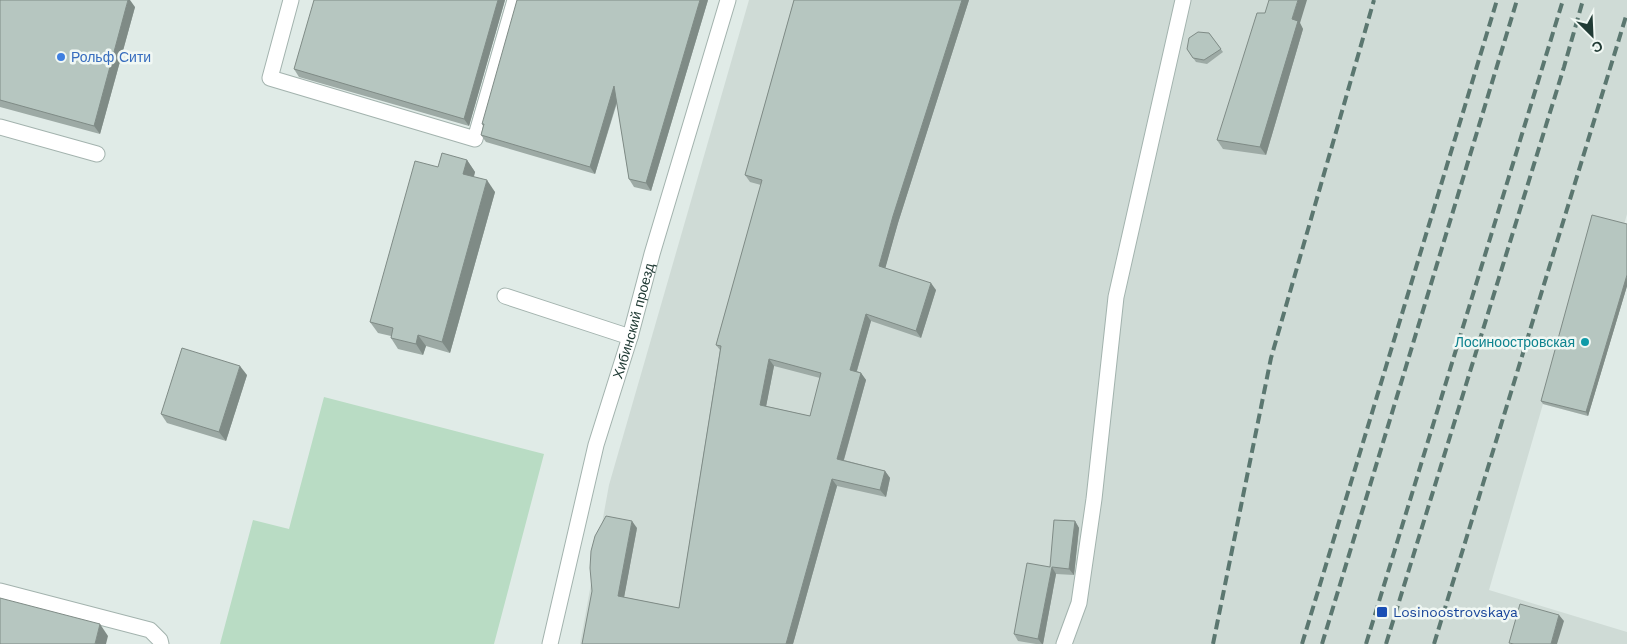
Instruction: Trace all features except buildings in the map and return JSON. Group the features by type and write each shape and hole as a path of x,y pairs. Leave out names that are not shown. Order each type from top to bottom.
{"street":[{"path":"291,0 270,78 475,140 515,0"},
{"name":"Хибинский проезд","path":"550,644 596,445 630,337 652,254 728,0"},
{"path":"1064,644 1079,603 1094,498 1116,297 1183,0"},
{"path":"0,127 97,154"},
{"path":"505,296 630,337"},
{"path":"0,590 150,630 160,640 161,644"}],"shaded area":[{"path":"749,0 1627,0 1627,214 1624,225 1627,226 1627,286 1588,416 1543,404 1489,590 1627,632 1627,644 580,644 609,485"}],"green space":[{"path":"324,397 544,454 494,644 220,644 253,520 289,529"}],"railway":[{"path":"1213,644 1271,358 1374,0"},
{"path":"1302,644 1497,0"},
{"path":"1322,644 1517,0"},
{"path":"1366,644 1563,0"},
{"path":"1386,644 1583,0"},
{"path":"1434,644 1627,13"}],"place":[{"name":"Рольф Сити","path":"61,57"},
{"name":"Лосиноостровская","path":"1585,342"},
{"name":"Losinoostrovskaya","path":"1382,612"}]}
